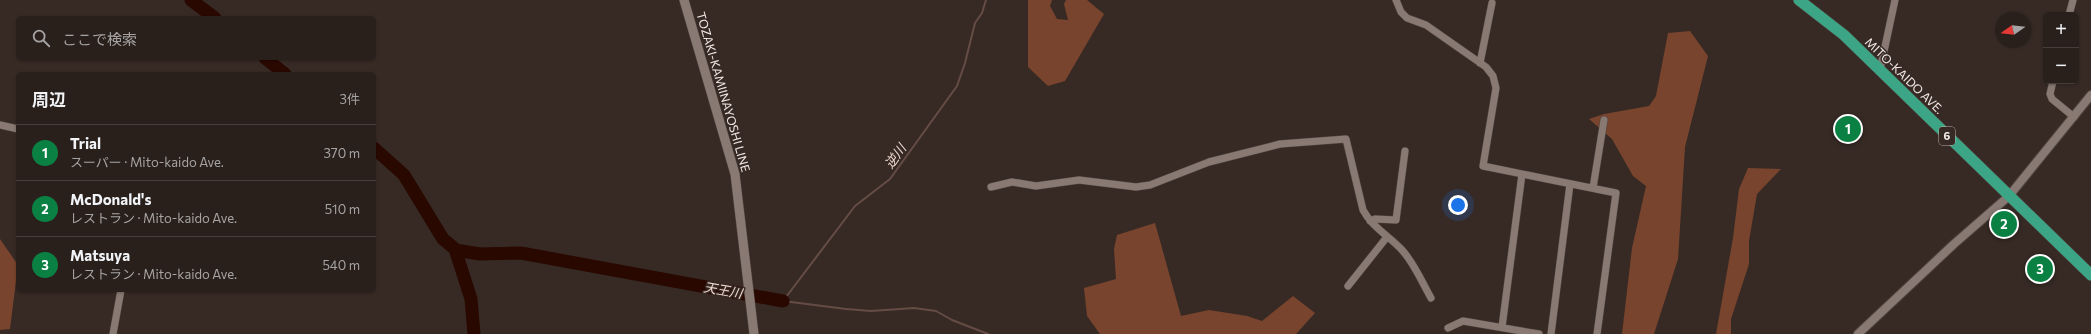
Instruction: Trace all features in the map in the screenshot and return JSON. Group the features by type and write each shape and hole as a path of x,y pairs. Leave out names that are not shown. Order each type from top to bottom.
{"highway":[{"name":"MITO-KAIDO AVE.","path":"1800,0 1844,36 1880,70 2091,275"}],"main road":[{"name":"TOZAKI-KAMIINAYOSHI LINE","path":"684,0 734,169 754,334"}],"street":[{"path":"1396,0 1401,12 1407,18 1426,25 1480,63 1493,76 1496,88 1483,166 1616,193 1597,334"},
{"path":"1880,70 1894,0"},
{"path":"2070,12 2073,0"},
{"path":"1480,63 1492,3"},
{"path":"2052,84 2050,94 2052,99 2074,117"},
{"path":"1858,334 1954,244 2009,196 2091,95"},
{"path":"1593,188 1604,120"},
{"path":"0,125 16,129"},
{"path":"991,187 1012,182 1036,186 1079,180 1136,187 1150,185 1209,162 1280,144 1346,139 1358,196 1363,210 1370,221 1402,250 1411,261 1430,298"},
{"path":"1370,221 1375,219 1396,220 1405,151"},
{"path":"1502,327 1522,174"},
{"path":"1550,334 1570,184"},
{"path":"1348,286 1387,237"},
{"path":"113,334 121,292"},
{"path":"1448,328 1463,321 1538,334"}],"shaded area":[{"path":"1028,0 1052,0 1050,6 1057,19 1068,20 1064,4 1066,0 1087,0 1104,14 1065,81 1048,86 1028,67"},
{"path":"1690,31 1708,56 1685,147 1678,259 1654,334 1622,334 1632,248 1646,186 1633,176 1612,139 1589,119 1604,114 1649,106 1656,96 1668,33"},
{"path":"1748,168 1781,169 1757,194 1749,241 1749,264 1731,319 1731,334 1716,334 1733,238 1739,189"},
{"path":"1155,223 1181,316 1209,310 1247,316 1262,321 1293,296 1315,313 1296,334 1100,334 1087,316 1084,288 1116,279 1114,249 1117,235"},
{"path":"0,239 16,262 16,281 10,329 0,330"}],"waterway":[{"path":"191,0 212,16"},
{"name":"逆川","path":"986,0 982,13 975,23 965,63 957,86 890,179 855,206 783,301 871,311 914,308 936,311 952,320 988,334"},
{"path":"268,60 282,72"},
{"path":"376,150 404,175 443,239 455,249 471,299 474,334"},
{"name":"天王川","path":"455,250 480,254 521,253 783,301"}],"place":[{"name":"Trial","path":"1848,129"},
{"name":"McDonald's","path":"2004,224"},
{"name":"Matsuya","path":"2040,269"}]}
